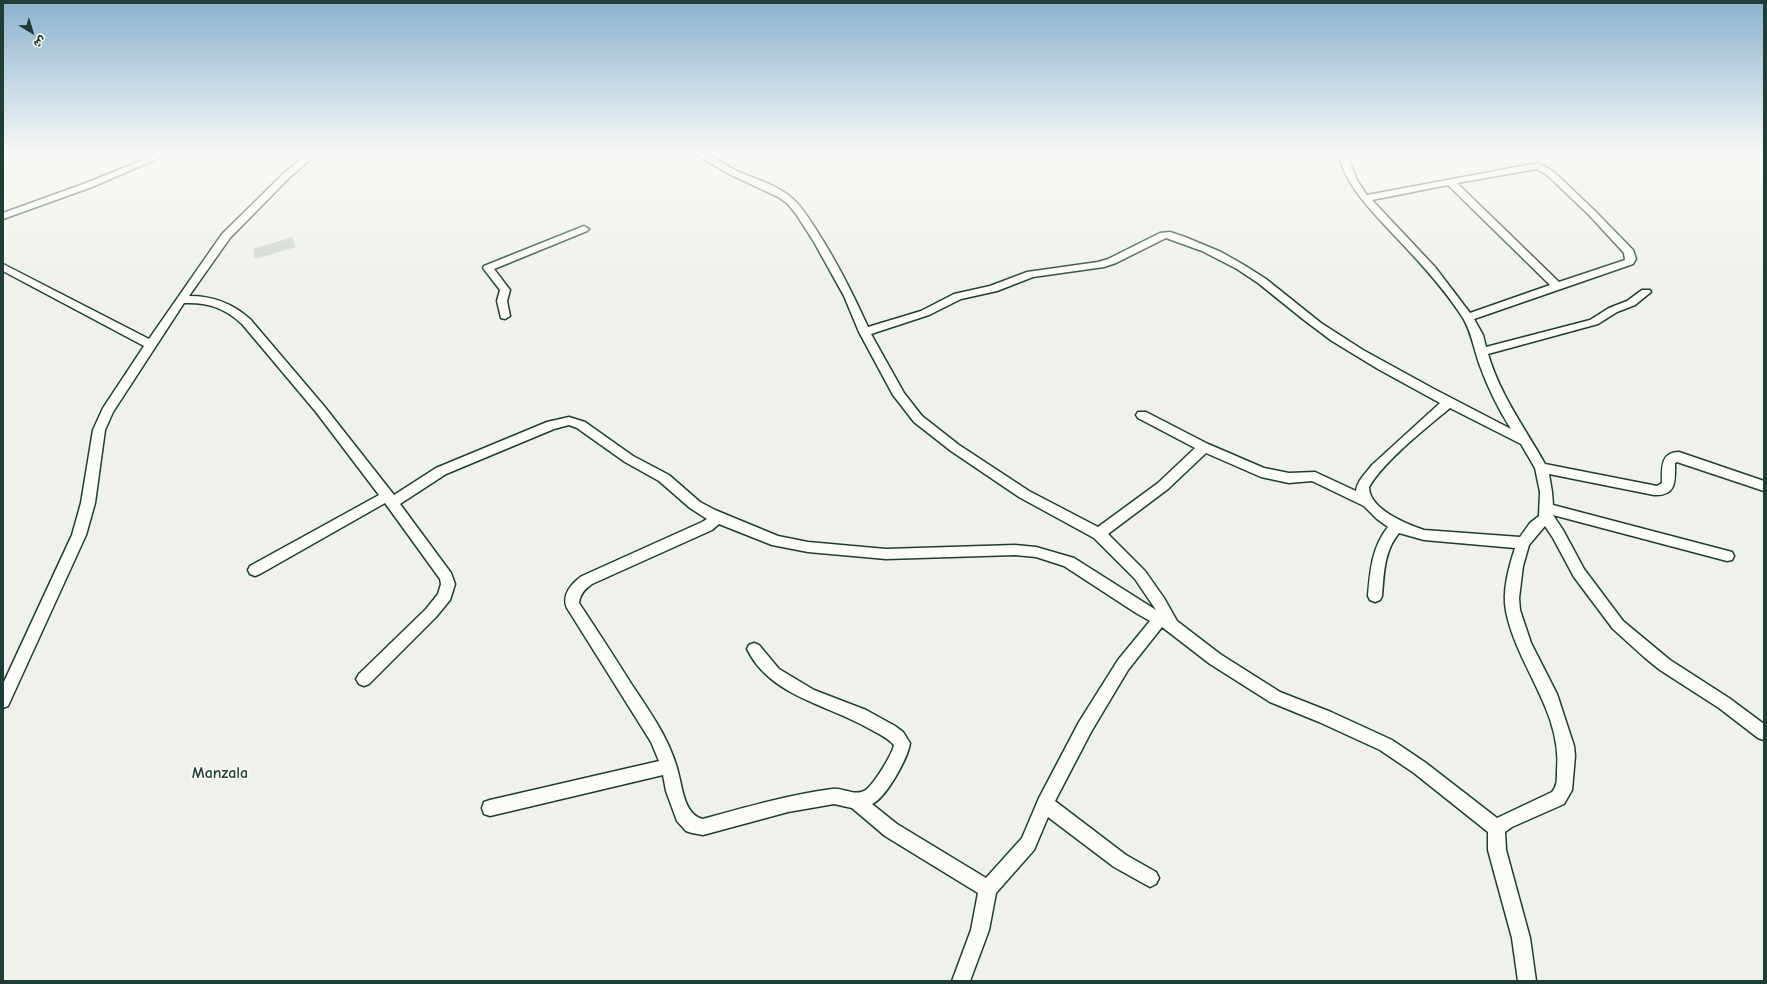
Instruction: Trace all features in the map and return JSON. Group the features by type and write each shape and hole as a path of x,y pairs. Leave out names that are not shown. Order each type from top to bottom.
{"street":[{"path":"3,216 51,199"},
{"path":"3,702 79,535 88,503 99,430 108,411 181,300 226,236 263,199"},
{"path":"786,199 800,212 820,242 838,275 865,332 899,395 918,419 955,448 1024,494 1099,534 1140,575 1159,602 1166,622"},
{"path":"1366,199 1431,269 1468,317 1482,352 1486,367 1506,411 1526,441 1540,468 1544,478 1547,513 1579,573 1618,625 1649,653 1724,703 1764,733"},
{"path":"1467,199 1558,287"},
{"path":"1468,317 1629,262 1631,259 1629,252 1576,199"},
{"path":"505,316 502,301 505,290 488,268 584,229"},
{"path":"865,332 925,313 958,296 993,289 1031,274 1085,268 1112,261 1155,239 1164,235 1170,235 1209,251 1238,266 1260,280 1276,294 1335,338 1448,403 1526,441"},
{"path":"3,267 151,345"},
{"path":"1482,352 1594,322 1613,310 1631,303 1646,292"},
{"path":"181,300 206,299 216,302 234,312 248,323 333,425 446,577 448,584 445,596 431,613 364,679"},
{"path":"1368,502 1362,488 1379,465 1448,403"},
{"path":"1142,415 1261,472 1290,478 1309,476 1315,477 1368,502 1397,526 1424,534 1523,543"},
{"path":"255,570 441,471 551,425 569,421 581,425 629,459 664,478 695,505 710,514 744,530 777,541 808,547 886,554 1015,550 1036,552 1069,562 1141,609 1166,622 1216,659 1275,697 1349,728 1392,749 1420,768 1497,828"},
{"path":"1099,534 1163,486 1204,446"},
{"path":"1540,468 1637,487 1661,490 1666,488 1668,485 1669,462 1674,457 1679,457 1764,486"},
{"path":"1527,981 1522,938 1497,850 1496,838 1497,828 1506,821 1558,798 1564,790 1567,756 1566,746 1549,694 1524,643 1513,610 1512,598 1516,566 1523,543 1547,513"},
{"path":"1547,513 1727,556"},
{"path":"719,517 707,526 587,580 578,587 572,595 572,604 654,732 669,766 674,791 683,815 692,825 704,827 788,804 834,796 856,801 891,830 988,889"},
{"path":"1375,596 1380,555 1383,545 1387,537 1397,526"},
{"path":"961,981 980,930 988,889 1028,844 1045,804 1082,733 1098,704 1124,665 1166,622"},
{"path":"754,649 774,674 809,695 860,715 889,731 902,743 901,750 893,767 872,796 856,801"},
{"path":"490,808 669,766"},
{"path":"1045,804 1120,861 1150,878"}],"shaded area":[{"path":"292,237 296,247 255,259 253,249"}],"district":[{"name":"Manzala","path":"220,773"}]}
